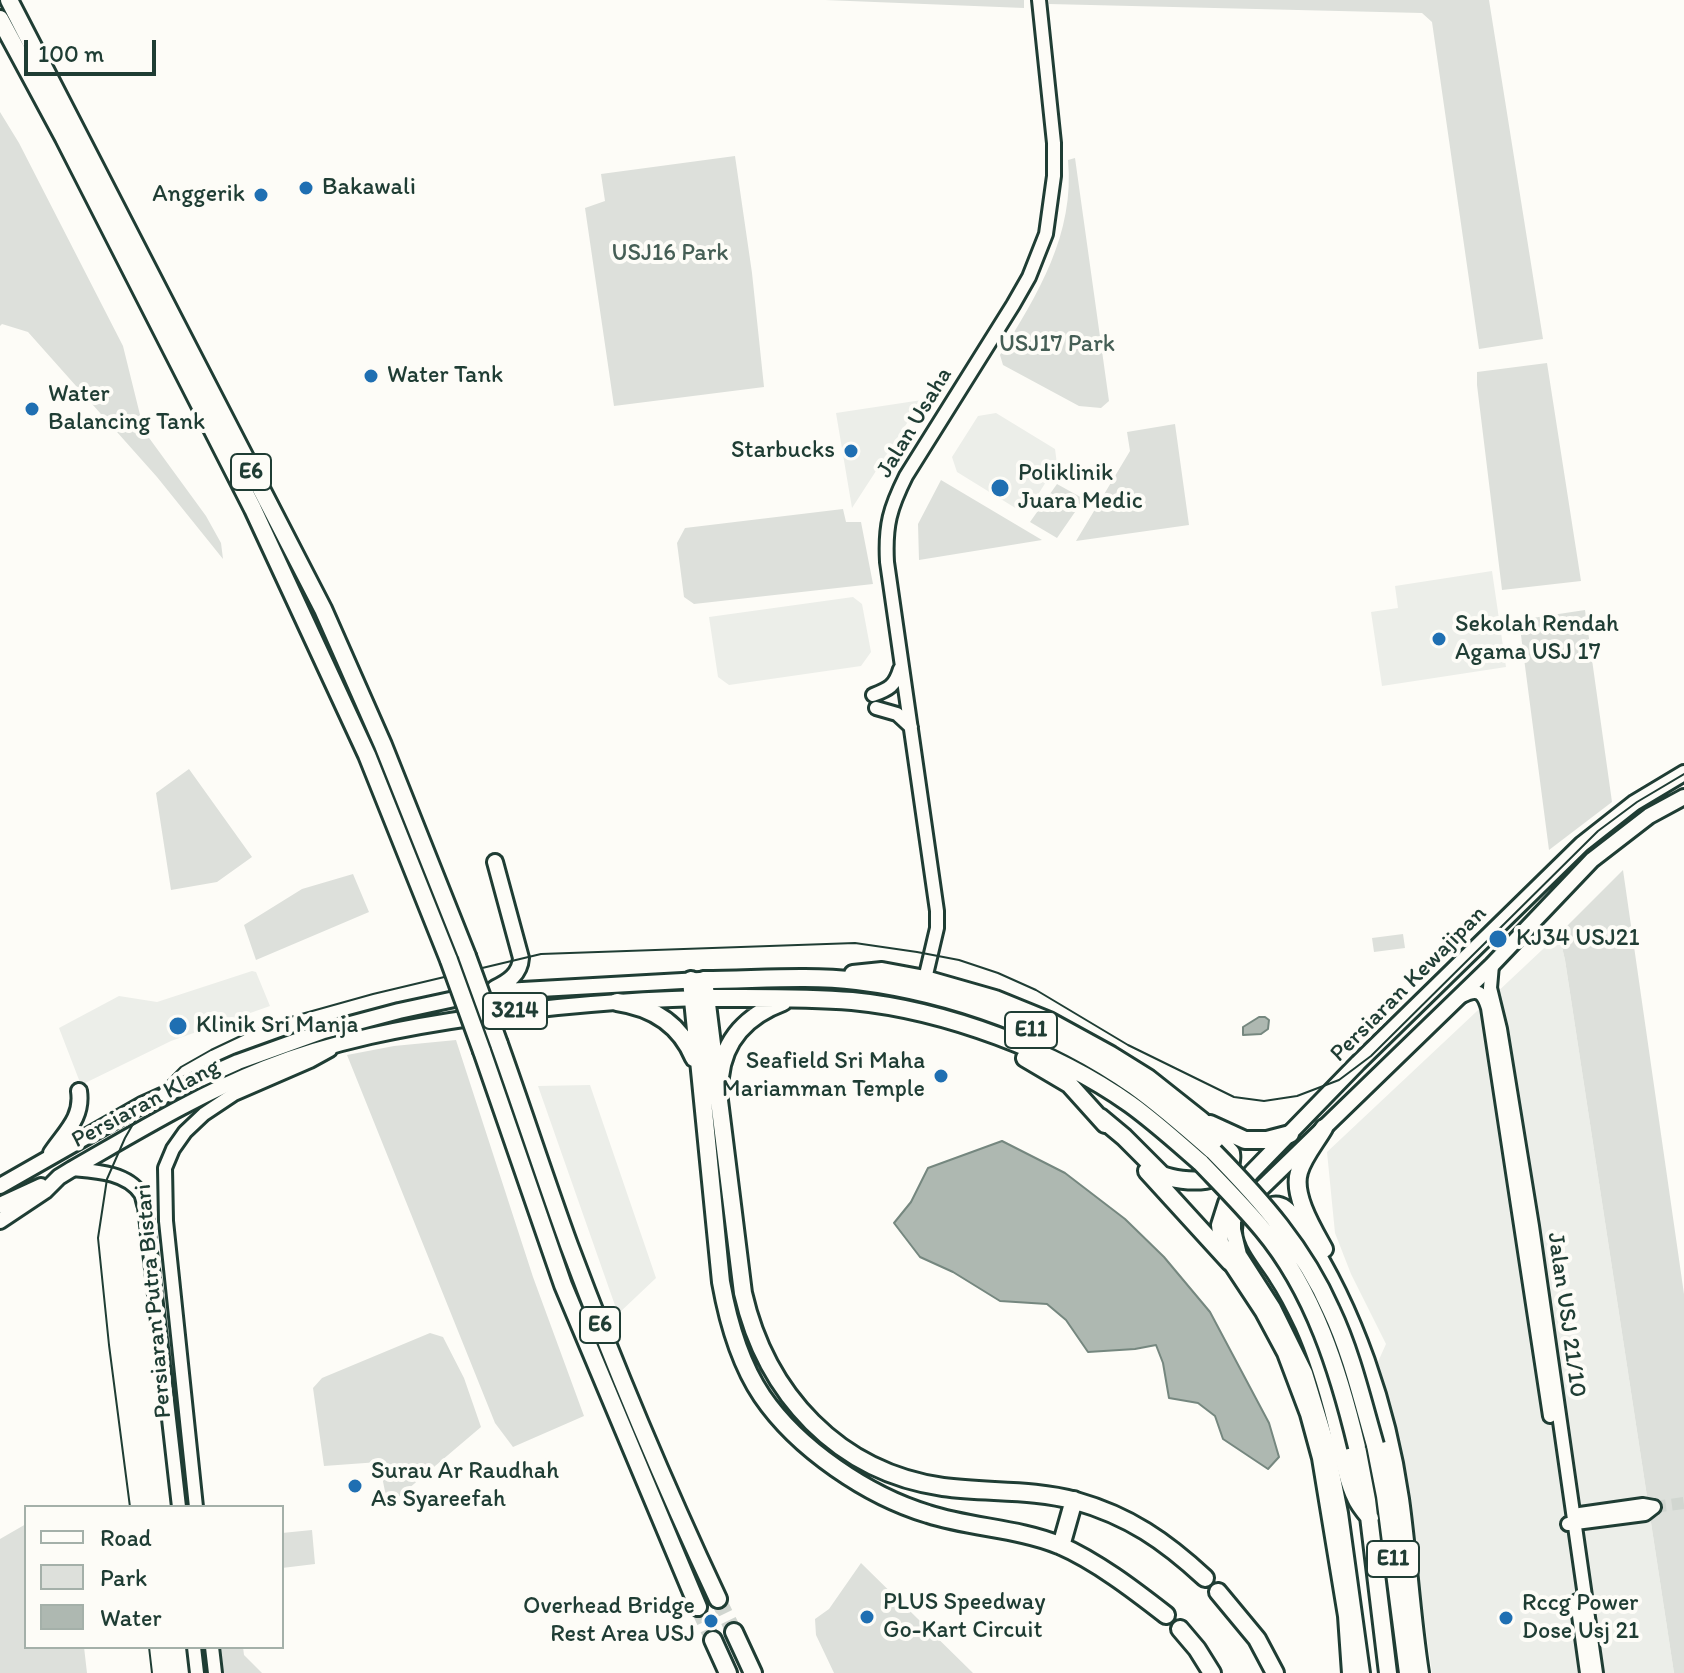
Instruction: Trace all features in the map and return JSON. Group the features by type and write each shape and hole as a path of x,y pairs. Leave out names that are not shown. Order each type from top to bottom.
{"highway":[{"name":"E6","path":"9,0 323,609 383,745 467,956 611,1354 718,1599"},
{"name":"E6","path":"0,19 253,509 367,755 449,960 563,1285 698,1607"},
{"path":"817,979 882,971 925,979 995,999 1049,1021 1148,1078 1201,1120 1231,1153 1232,1160 1225,1172 1207,1180 1188,1181 1162,1175 1100,1117"},
{"path":"698,980 700,1083"},
{"name":"E11","path":"698,980 854,981 917,992 978,1009 1039,1032 1097,1063 1164,1108 1208,1157 1264,1231 1296,1279 1332,1360 1357,1447 1370,1518 1388,1673"},
{"path":"699,998 718,1094 749,1316 771,1369 796,1406 846,1450 875,1467 897,1476 945,1487 1036,1493 1074,1500 1104,1510 1145,1530 1205,1578"},
{"name":"E11","path":"699,998 852,1001 952,1021 1013,1042 1102,1086 1208,1157 1260,1199 1311,1271 1341,1332 1375,1445 1385,1496 1408,1673"},
{"path":"718,1094 721,1064 737,1032 764,1009 792,998"},
{"path":"617,1002 652,1011 667,1021 690,1048 697,1065 716,1253 725,1305 744,1361 761,1395 773,1410 831,1464 877,1493 929,1515 1009,1530 1061,1546 1125,1584 1166,1615"},
{"path":"952,1021 1069,1084 1115,1137 1234,1258"},
{"path":"1201,1120 1245,1140 1267,1140 1290,1134"},
{"path":"1324,1128 1299,1169 1296,1183 1300,1200 1351,1304 1357,1336 1386,1429 1400,1499 1420,1673"},
{"path":"1357,1336 1329,1275 1293,1218 1277,1204 1266,1209 1253,1224 1251,1231 1254,1240 1279,1277 1305,1327 1328,1393 1355,1497 1370,1518"},
{"path":"1061,1546 1074,1500"},
{"path":"1218,1592 1257,1639 1275,1673"},
{"path":"1180,1629 1212,1673"},
{"path":"734,1632 753,1673"},
{"path":"713,1640 728,1673"}],"main road":[{"name":"Persiaran Kewajipan","path":"1234,1258 1221,1242 1219,1225 1226,1203 1252,1172 1358,1063 1582,844 1634,803 1684,773"},
{"name":"Persiaran Kewajipan","path":"1234,1258 1233,1221 1237,1212 1459,998 1592,860 1649,816 1684,797"},
{"path":"487,992 509,981 517,971 521,958 495,862"},
{"name":"Persiaran Klang","path":"0,1186 142,1105 291,1041 386,1014 487,992 698,980"},
{"name":"Persiaran Klang","path":"0,1221 66,1173 185,1105 268,1067 340,1044 412,1026 543,1007 699,998"},
{"path":"49,1156 76,1120 80,1106 79,1091"},
{"path":"0,1205 66,1173"},
{"path":"1234,1258 1285,1353 1308,1414 1320,1458 1330,1517 1346,1616 1350,1673"},
{"path":"1234,1258 1273,1308 1305,1373 1319,1418 1340,1513 1362,1673"}],"street":[{"name":"Jalan Usaha","path":"925,979 937,928 937,911 887,562 888,519 906,476 1029,277 1046,234 1054,176 1054,143 1039,0"},
{"path":"902,666 897,681 874,701 897,714 911,727"},
{"name":"Jalan USJ 21/10","path":"1492,965 1490,988 1500,1029 1529,1212 1569,1493 1569,1520 1596,1673"},
{"name":"Jalan USJ 21/10","path":"1459,998 1471,992 1479,993 1488,1008 1569,1520 1587,1673"},
{"name":"Persiaran Putra Bistari","path":"196,1505 166,1221 165,1168 185,1132 204,1114 234,1094 310,1061 340,1044"},
{"name":"Persiaran Putra Bistari","path":"66,1173 111,1174 122,1178 140,1193 145,1207 179,1505"},
{"path":"1569,1493 1582,1509 1600,1516"},
{"path":"1569,1520 1600,1516"},
{"path":"1577,1554 1586,1528 1600,1516"},
{"path":"194,1649 197,1673"},
{"path":"212,1649 215,1673"}],"shaded area":[{"path":"922,400 852,508 836,413"},
{"path":"996,413 1055,449 1057,464 1031,506 1017,509 957,472 952,457 978,416"},
{"name":"Sekolah Rendah Agama USJ 17","path":"1492,571 1506,667 1382,686 1371,612 1398,608 1395,586"},
{"path":"853,597 862,604 871,652 861,666 729,685 718,677 709,617"},
{"path":"1559,934 1674,1673 1432,1673 1398,1434 1377,1364 1386,1344 1351,1274 1335,1233 1327,1152"},
{"path":"256,972 270,1006 171,1041 81,1085 59,1028 119,996 157,1002"},
{"path":"590,1085 656,1278 618,1314 538,1086"}],"green space":[{"path":"825,0 1024,0 1024,8"},
{"path":"1049,0 1489,0 1543,339 1479,349 1432,22 1422,13 1049,4"},
{"path":"0,112 123,346 144,431 206,516 221,543 223,559 157,477 28,332 0,326"},
{"name":"USJ16 Park","path":"735,156 764,387 614,406 585,208 605,201 601,174"},
{"name":"USJ17 Park","path":"1075,158 1109,401 1101,408 1079,406 1003,365 1000,355 1028,309 1051,262 1066,213 1068,160"},
{"path":"1547,363 1581,581 1502,590 1477,372"},
{"path":"1175,424 1189,525 1076,541 1130,451 1127,432"},
{"path":"941,480 1042,540 919,560 918,524"},
{"path":"1057,484 1084,499 1057,538 1030,522"},
{"path":"843,509 846,522 861,522 873,584 694,604 684,597 677,543 685,528"},
{"path":"1585,610 1612,802 1549,850 1519,620"},
{"path":"189,769 252,857 217,882 171,890 156,793"},
{"path":"1623,870 1684,1294 1684,1673 1674,1673 1559,934"},
{"path":"353,874 369,912 256,960 244,925 302,889"},
{"path":"1403,934 1405,948 1374,952 1372,938"},
{"path":"456,1040 533,1277 584,1416 513,1447 495,1423 347,1055 394,1046"},
{"path":"430,1333 443,1337 464,1378 481,1427 388,1506 379,1462 324,1466 313,1388 322,1378"},
{"path":"24,1525 24,1649 84,1649 87,1673 0,1673 0,1539"},
{"path":"312,1530 315,1564 284,1568 284,1533"},
{"name":"PLUS Speedway Go-Kart Circuit","path":"861,1563 973,1673 834,1673 816,1635 815,1619 829,1609"},
{"path":"217,1649 243,1649 244,1655 262,1673 220,1673"}],"water":[{"path":"1259,1017 1269,1020 1268,1029 1261,1034 1243,1035 1243,1027"},
{"path":"1002,1141 1065,1173 1125,1219 1164,1257 1210,1312 1269,1423 1279,1457 1268,1469 1223,1439 1215,1416 1198,1403 1169,1398 1163,1363 1156,1345 1088,1352 1066,1320 1047,1304 1000,1301 953,1272 920,1257 894,1223 911,1202 928,1168"}],"tunnel":[{"path":"1654,1507 1684,1503"},
{"path":"718,1599 734,1632"},
{"path":"698,1607 713,1640"}],"tram line":[{"path":"130,1505 98,1238 107,1179 144,1105 181,1067 249,1032 373,994 541,954 855,943 959,960 998,973 1036,990 1128,1045 1234,1097 1264,1101 1297,1096 1339,1080 1371,1056 1598,831 1637,802 1684,774"},
{"path":"149,1649 152,1673"}],"place":[{"name":"Bakawali","path":"306,188"},
{"name":"Anggerik","path":"261,195"},
{"name":"Water Tank","path":"371,376"},
{"name":"Water Balancing Tank","path":"32,409"},
{"name":"Starbucks","path":"851,451"},
{"name":"Poliklinik Juara Medic","path":"1000,488"},
{"name":"Sekolah Rendah Agama USJ 17","path":"1439,639"},
{"name":"KJ34 USJ21","path":"1498,939"},
{"name":"Klinik Sri Manja","path":"178,1026"},
{"name":"Seafield Sri Maha Mariamman Temple","path":"941,1076"},
{"name":"Surau Ar Raudhah As Syareefah","path":"355,1486"},
{"name":"PLUS Speedway Go-Kart Circuit","path":"867,1617"},
{"name":"Rccg Power Dose Usj 21","path":"1506,1618"},
{"name":"Overhead Bridge Rest Area USJ","path":"711,1621"}]}
